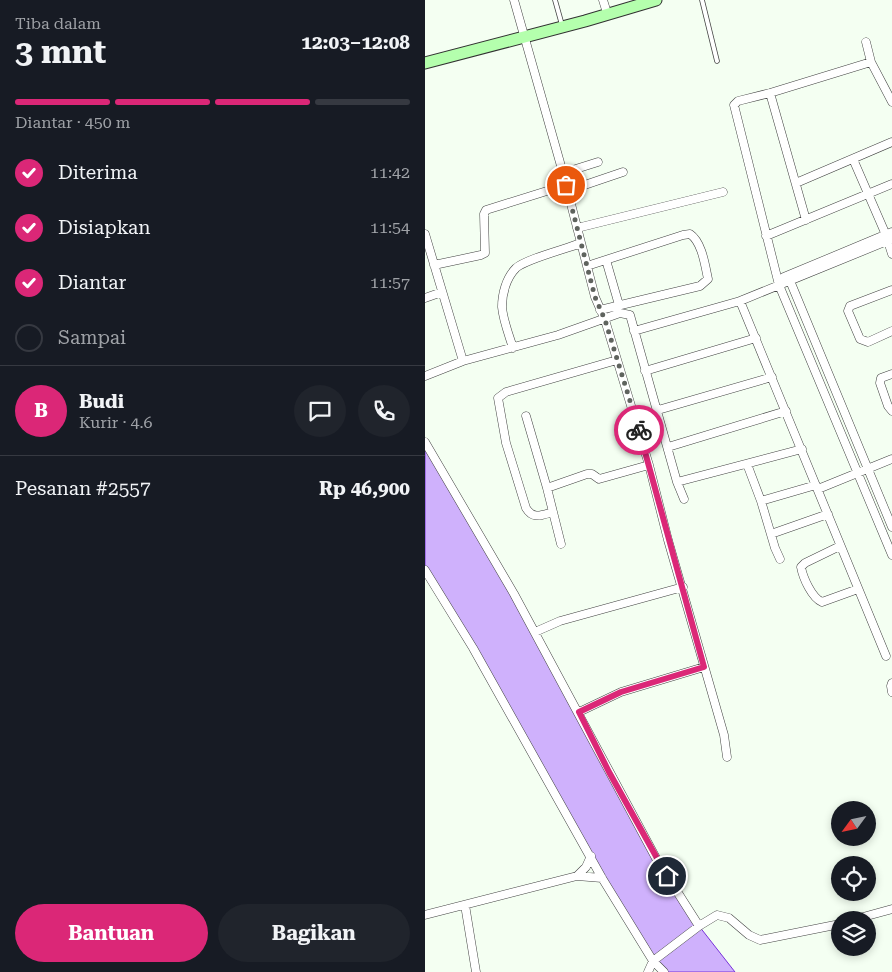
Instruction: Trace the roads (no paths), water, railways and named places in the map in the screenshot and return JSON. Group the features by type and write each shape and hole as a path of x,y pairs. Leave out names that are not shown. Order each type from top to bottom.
{"street":[{"path":"514,0 587,266 649,465 668,540 724,735 727,757"},
{"path":"603,0 607,13"},
{"path":"425,63 655,0"},
{"path":"867,42 871,62 892,102"},
{"path":"871,62 738,101 734,105 778,283 892,555"},
{"path":"770,93 806,220"},
{"path":"796,183 892,142"},
{"path":"853,159 889,237 892,254"},
{"path":"563,173 598,162"},
{"path":"588,166 594,182"},
{"path":"434,265 481,255 485,252 484,214 486,210 594,182 623,172"},
{"path":"766,236 892,184"},
{"path":"577,228 723,192"},
{"path":"425,234 463,361"},
{"path":"587,266 689,234 694,237 699,246 707,273 708,279 700,286 600,310"},
{"path":"634,331 740,301 789,278 889,237"},
{"path":"513,348 502,308 503,294 507,281 517,268 529,261 581,244"},
{"path":"606,260 619,306"},
{"path":"789,278 892,527"},
{"path":"892,290 855,304 848,311 860,339 868,342 892,331"},
{"path":"425,298 442,292"},
{"path":"740,301 886,656"},
{"path":"425,376 463,361 605,320 620,313 626,313 632,319 677,482 684,498"},
{"path":"645,371 756,338"},
{"path":"553,512 536,516 531,515 526,508 505,442 498,398 506,392 617,360"},
{"path":"888,376 880,380 880,385 892,410"},
{"path":"658,410 772,377"},
{"path":"668,447 786,412"},
{"path":"526,416 561,544"},
{"path":"425,442 535,632 657,860 696,928"},
{"path":"677,482 802,449"},
{"path":"761,501 817,487 859,473 892,459"},
{"path":"747,464 781,558"},
{"path":"547,488 587,474 592,474 599,479 649,465"},
{"path":"771,534 828,514"},
{"path":"841,546 805,563 801,567 805,578 817,600 822,602 858,589"},
{"path":"425,570 428,580 473,648 602,878 654,960 664,972"},
{"path":"535,632 560,621 683,587"},
{"path":"579,712 621,692 704,667"},
{"path":"892,683 892,692"},
{"path":"577,876 586,867 591,856"},
{"path":"425,915 577,876 602,878"},
{"path":"465,904 475,972"},
{"path":"876,914 892,909"},
{"path":"648,972 654,960 696,928 717,915 729,918 760,940 831,926"}],"lane":[{"path":"555,0 562,27"},
{"path":"702,0 717,61"}]}
